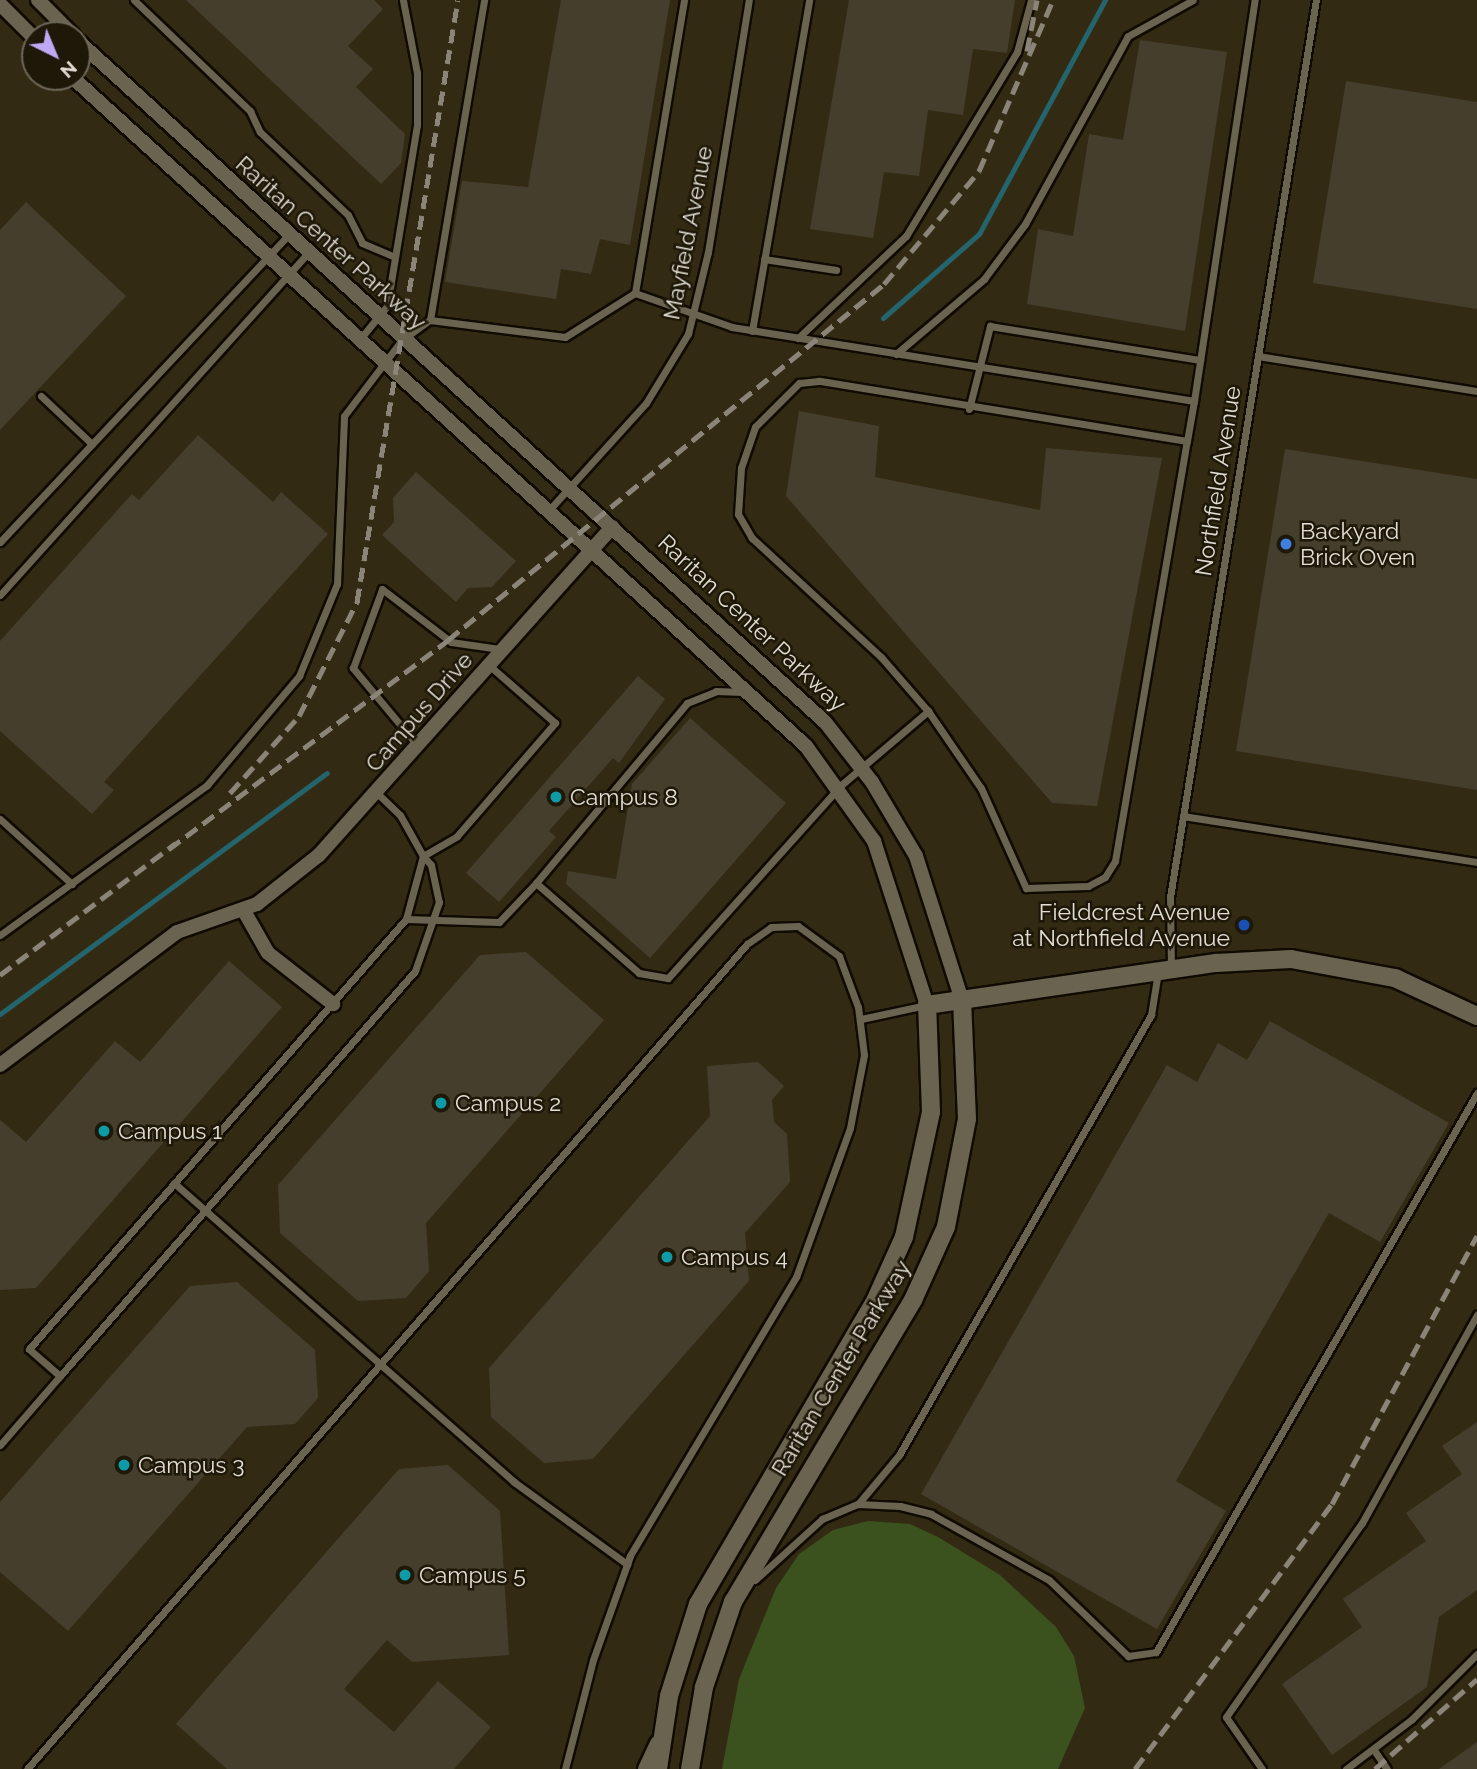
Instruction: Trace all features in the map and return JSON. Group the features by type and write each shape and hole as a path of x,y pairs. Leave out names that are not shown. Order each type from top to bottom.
{"street":[{"path":"38,0 58,21"},
{"path":"4,6 21,25"},
{"name":"Raritan Center Parkway","path":"91,53 402,340 779,675 861,766 923,871 962,1000 967,1119 941,1241 913,1300 733,1602 704,1687 690,1769"},
{"name":"Raritan Center Parkway","path":"87,91 359,341 760,702 840,786 887,872 928,1005 931,1112 904,1237 860,1328 713,1574 686,1635 662,1724 658,1769"},
{"name":"Campus Drive","path":"0,1065 177,932 244,911 305,867 378,794 612,527"},
{"path":"244,911 268,953 333,1004"},
{"path":"928,1005 1257,959 1326,961 1412,984 1477,1016"},
{"path":"645,1769 662,1724"}],"lane":[{"path":"134,0 250,111 260,132 348,215 362,243 392,256"},
{"path":"359,341 387,306 392,256 418,109 403,0"},
{"path":"430,320 484,0"},
{"path":"0,934 218,775 299,676 337,584 344,416 402,340 430,320 565,337 635,293 684,0"},
{"name":"Mayfield Avenue","path":"549,510 661,384 694,315 749,0"},
{"path":"752,331 808,0"},
{"path":"798,338 906,236 1017,52 1031,0"},
{"path":"896,354 984,279 1025,224 1128,36 1193,0"},
{"path":"1187,441 799,383 755,427 741,468 738,514 752,538 881,657 928,711 981,788 1026,888 1088,886 1105,877 1115,861 1194,401 1255,0"},
{"name":"Northfield Avenue","path":"858,1504 899,1455 1151,1015 1164,970 1167,923 1183,816 1317,0"},
{"path":"0,542 287,236"},
{"path":"0,595 307,254"},
{"path":"764,259 836,270"},
{"path":"635,293 694,315 752,331 1194,401"},
{"path":"969,409 990,326 1200,360"},
{"path":"1258,356 1477,391"},
{"path":"41,396 92,444"},
{"path":"419,747 353,668 382,589 456,645 507,647"},
{"path":"60,1376 29,1349 406,919 423,856 457,836 555,723 490,666"},
{"path":"406,919 499,922 536,883 687,703 724,690 760,702"},
{"path":"536,883 639,973 668,978 840,786 928,711"},
{"path":"0,1445 415,971 435,919 434,876 400,815 378,794"},
{"path":"1183,816 1477,862"},
{"path":"0,819 72,884"},
{"path":"27,1769 759,933 792,924 826,942 847,969 861,1019 864,1055 854,1115 810,1246 627,1564 593,1660 565,1769"},
{"path":"861,1019 928,1005"},
{"path":"733,1602 806,1528 858,1504 931,1514 1049,1580 1128,1656 1156,1652 1477,1093"},
{"path":"174,1184 514,1482 627,1564"},
{"path":"1262,1769 1226,1717 1362,1523 1477,1315"},
{"path":"1346,1769 1374,1750 1477,1654"},
{"path":"1374,1750 1387,1769"}],"shaded area":[{"path":"0,0 1477,0 1477,1769 0,1769"}],"green space":[{"path":"868,1521 910,1524 938,1537 1000,1575 1056,1627 1074,1656 1085,1708 1058,1769 722,1769 739,1679 776,1588 799,1554 833,1530"}],"building":[{"path":"186,0 374,0 383,9 348,46 373,69 356,87 405,134 401,163 381,184"},
{"path":"561,0 670,0 630,245 600,239 591,274 561,269 556,299 445,282 462,181 528,187"},
{"path":"849,0 1015,0 1007,53 973,49 963,115 928,110 919,176 884,172 873,238 810,229"},
{"path":"1140,40 1227,52 1185,331 1027,304 1038,229 1073,236 1089,134 1123,140"},
{"path":"1346,81 1477,102 1477,309 1313,283"},
{"path":"26,202 126,296 0,430 0,230"},
{"path":"799,411 879,426 875,477 1040,510 1046,448 1162,458 1097,806 1052,803 786,496"},
{"path":"198,435 273,502 281,492 328,534 104,782 114,790 92,814 0,731 0,641 132,494 139,500"},
{"path":"1285,449 1477,479 1477,790 1236,751"},
{"path":"416,472 516,561 492,587 468,588 456,602 382,535 394,522 393,498"},
{"name":"Campus 8","path":"638,676 665,699 619,763 613,758 549,831 556,837 499,902 466,873"},
{"path":"690,718 786,803 650,958 566,884 568,871 616,879 632,784"},
{"name":"Campus 2","path":"526,952 604,1020 426,1223 429,1271 406,1298 358,1301 280,1233 278,1185 480,955"},
{"name":"Campus 1","path":"229,961 282,1007 36,1288 0,1290 0,1120 26,1142 115,1041 140,1062"},
{"path":"1270,1021 1449,1123 1380,1242 1329,1213 1176,1481 1226,1511 1157,1629 921,1494 1167,1065 1197,1082 1218,1043 1247,1060"},
{"name":"Campus 4","path":"758,1062 784,1086 772,1100 774,1122 787,1134 790,1182 745,1233 749,1281 593,1459 544,1463 491,1417 489,1368 710,1116 707,1066"},
{"name":"Campus 3","path":"237,1282 315,1350 318,1398 295,1424 247,1427 68,1631 0,1572 0,1502 190,1286"},
{"path":"1477,1422 1477,1590 1439,1617 1427,1687 1332,1755 1282,1684 1362,1627 1343,1599 1426,1541 1406,1513 1462,1474 1442,1446"},
{"name":"Campus 5","path":"448,1465 500,1511 509,1655 412,1662 387,1640 344,1689 394,1732 438,1681 491,1727 454,1769 227,1769 176,1724 399,1469"},
{"path":"1477,1742 1477,1769 1439,1769"}],"waterway":[{"path":"883,318 979,234 1105,0"},
{"path":"0,1014 327,773"}],"railway":[{"path":"230,793 299,716 357,602 458,0"},
{"path":"1027,51 1037,0"},
{"path":"169,849 448,640 884,284 979,171 1053,0"},
{"path":"0,975 176,843"},
{"path":"1135,1769 1332,1504 1477,1236"},
{"path":"1375,1769 1477,1679"}],"place":[{"name":"Backyard Brick Oven","path":"1286,544"},
{"name":"Campus 8","path":"556,797"},
{"name":"Fieldcrest Avenue at Northfield Avenue","path":"1244,925"},
{"name":"Campus 2","path":"441,1103"},
{"name":"Campus 1","path":"104,1131"},
{"name":"Campus 4","path":"667,1257"},
{"name":"Campus 3","path":"124,1465"},
{"name":"Campus 5","path":"405,1575"}]}
